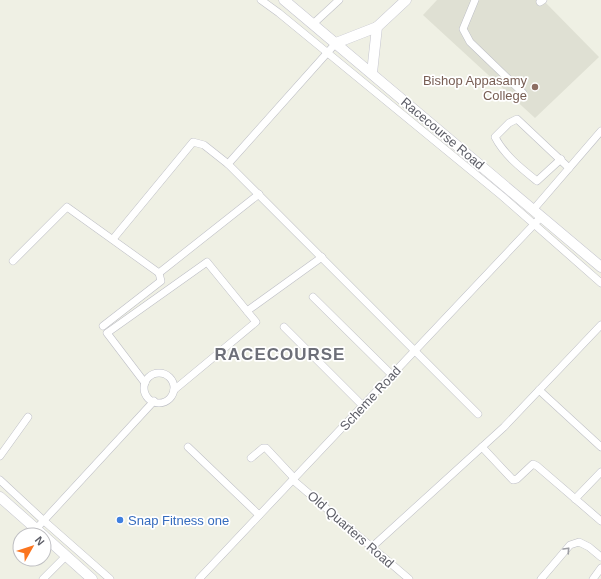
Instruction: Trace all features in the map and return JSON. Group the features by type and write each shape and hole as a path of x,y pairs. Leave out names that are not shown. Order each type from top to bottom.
{"street":[{"path":"261,0 279,13 502,196 601,284"},
{"name":"Racecourse Road","path":"284,0 601,267"},
{"path":"313,24 339,0"},
{"path":"228,164 336,43 377,27 406,0"},
{"path":"475,0 463,29 470,42 523,93"},
{"path":"372,73 377,27"},
{"path":"560,159 537,181 509,156 499,145 495,137 509,123 518,119 560,159 569,168"},
{"path":"533,210 601,131"},
{"path":"113,240 193,142 204,145 228,164 259,194 478,414"},
{"path":"159,273 259,194"},
{"path":"13,260 67,207 159,273 161,281 103,326"},
{"name":"Scheme Road","path":"199,579 541,217"},
{"path":"247,311 322,257"},
{"path":"145,383 107,333 207,262 256,322 174,390 170,398 166,401 157,403 149,398 146,394 145,383 150,376 154,374 164,374 172,380 174,390"},
{"path":"313,297 392,375"},
{"path":"372,547 504,427 601,325"},
{"path":"284,327 362,406"},
{"path":"539,390 601,447"},
{"path":"42,527 43,520 154,401"},
{"path":"0,456 28,417"},
{"path":"188,447 259,515"},
{"name":"Old Quarters Road","path":"250,458 265,447 294,479 409,579"},
{"path":"482,447 513,480 517,479 533,464 537,466 601,521"},
{"path":"575,499 601,472"},
{"path":"0,480 110,579"},
{"path":"0,497 34,527"},
{"path":"541,579 570,545 579,542 589,547 601,557"},
{"path":"52,543 92,579"},
{"path":"43,579 66,556"},
{"path":"592,579 601,568"}],"shaded area":[{"name":"Bishop Appasamy College","path":"437,0 543,0 599,57 535,118 423,15"}],"place":[{"name":"Bishop Appasamy College","path":"535,87"},
{"name":"Snap Fitness one","path":"120,520"}],"district":[{"name":"RACECOURSE","path":"280,354"}]}
